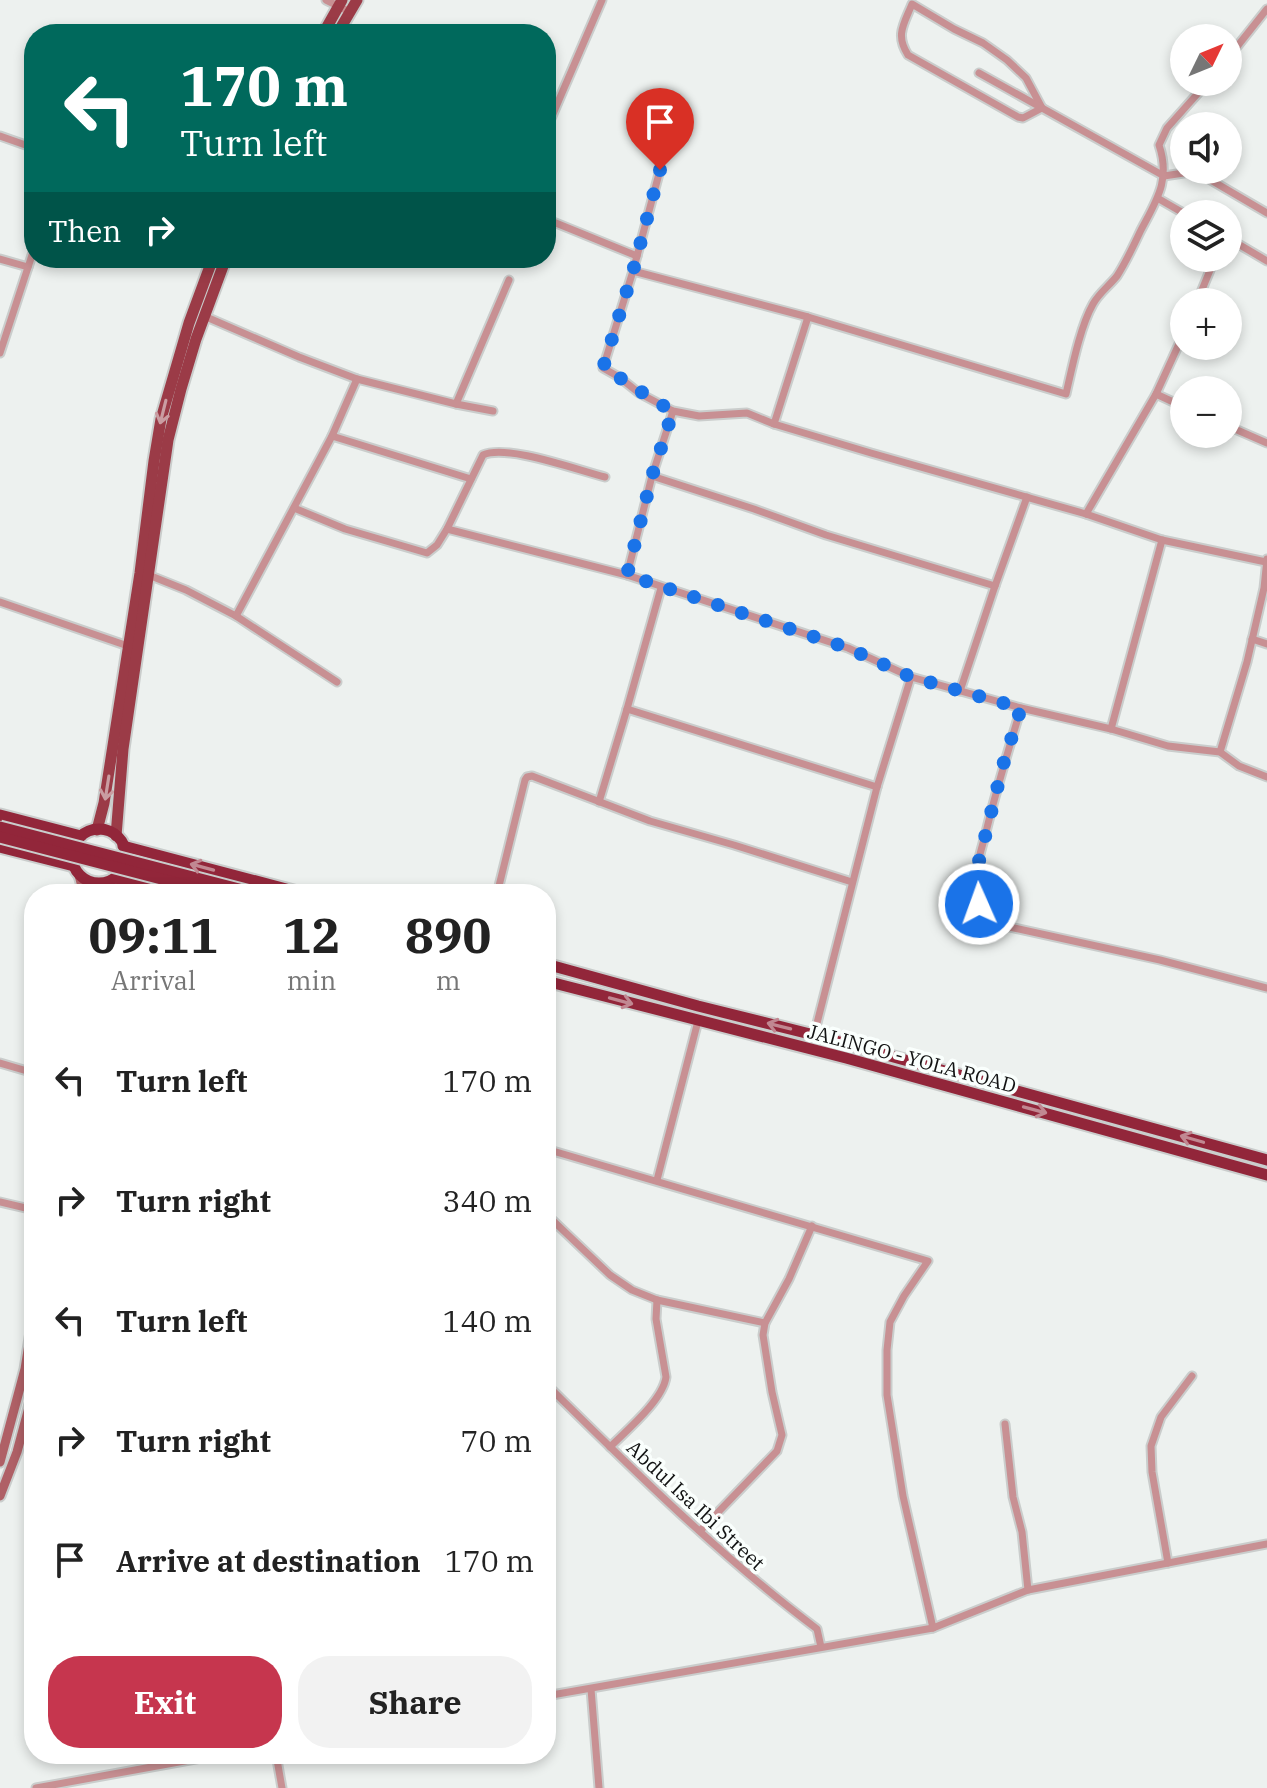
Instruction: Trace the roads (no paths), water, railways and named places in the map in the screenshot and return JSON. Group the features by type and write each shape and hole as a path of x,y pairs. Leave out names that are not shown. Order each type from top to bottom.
{"highway":[{"path":"0,815 81,836 97,830 107,831 120,841 270,884"},
{"path":"0,827 219,884"},
{"path":"76,870 73,850 81,836"},
{"path":"0,837 181,884"},
{"path":"0,847 76,870 89,881 100,883 113,879 122,870 125,862 120,841"},
{"path":"113,879 135,884"},
{"path":"556,967 1267,1160"},
{"name":"JALINGO - YOLA ROAD","path":"556,984 846,1058 1267,1175"}],"main road":[{"path":"330,24 343,6 357,0"},
{"path":"120,841 123,749 161,419 189,323 209,268"},
{"path":"97,830 104,803 128,646 145,574 168,440 204,316 222,268"},
{"path":"76,870 81,884"},
{"path":"110,884 113,879"},
{"path":"0,1462 24,1373"},
{"path":"0,1496 24,1432"}],"street":[{"path":"326,0 343,6"},
{"path":"556,107 602,0"},
{"path":"912,4 983,43 1007,60 1026,78 1042,108 1023,118 1018,117 908,55 902,46 900,32 912,4"},
{"path":"1242,40 1267,9"},
{"path":"979,73 1164,176 1190,172 1209,179 1267,213"},
{"path":"633,271 808,317 1066,394 1091,308 1098,295 1115,278 1159,199 1164,159 1159,145 1167,128 1196,96"},
{"path":"0,136 24,144"},
{"path":"660,170 603,368 639,393 673,411 699,416 747,413 871,453 1086,514 1162,540 1267,561 1247,662 1220,752"},
{"path":"1159,199 1170,205"},
{"path":"556,223 637,256"},
{"path":"1242,246 1267,261"},
{"path":"0,259 24,266"},
{"path":"0,352 28,268"},
{"path":"456,404 509,280"},
{"path":"204,316 357,379 493,411"},
{"path":"774,424 808,317"},
{"path":"1086,514 1156,394 1172,360"},
{"path":"236,616 332,436 357,379"},
{"path":"1156,394 1170,400"},
{"path":"627,575 652,476 673,411"},
{"path":"1242,432 1267,443"},
{"path":"332,436 471,479"},
{"path":"294,508 345,529 427,553 437,545 447,529 483,455 492,451 540,459 605,477"},
{"path":"652,476 826,535 995,586"},
{"path":"960,691 1027,497"},
{"path":"447,529 627,575 848,648 911,677 1168,746 1220,752 1239,766 1267,777"},
{"path":"1111,729 1162,540"},
{"path":"145,574 186,590 236,616 337,682"},
{"path":"599,802 661,588"},
{"path":"0,602 128,646"},
{"path":"1252,639 1267,644"},
{"path":"814,1035 877,787 911,677"},
{"path":"1021,708 976,873 979,904 989,917 1005,926 1160,960 1267,988"},
{"path":"627,709 877,787"},
{"path":"500,884 527,777 539,778 650,821 852,882"},
{"path":"657,1180 698,1021"},
{"path":"0,1063 24,1070"},
{"path":"556,1152 928,1261 890,1322 887,1395 903,1496 933,1628"},
{"path":"0,1202 24,1208"},
{"path":"556,1224 610,1275 632,1290 657,1300 765,1323"},
{"path":"700,1531 777,1451 782,1435 763,1335 765,1323 789,1279 812,1226"},
{"path":"610,1447 665,1387 656,1319 657,1300"},
{"path":"1168,1563 1152,1472 1151,1446 1161,1417 1192,1376"},
{"name":"Abdul Isa Ibi Street","path":"556,1394 700,1531 774,1597 817,1629 821,1647"},
{"path":"1005,1424 1028,1590"},
{"path":"556,1694 933,1628 1028,1590 1267,1544"},
{"path":"591,1689 599,1788"},
{"path":"36,1788 168,1764"},
{"path":"278,1764 282,1788"}]}
